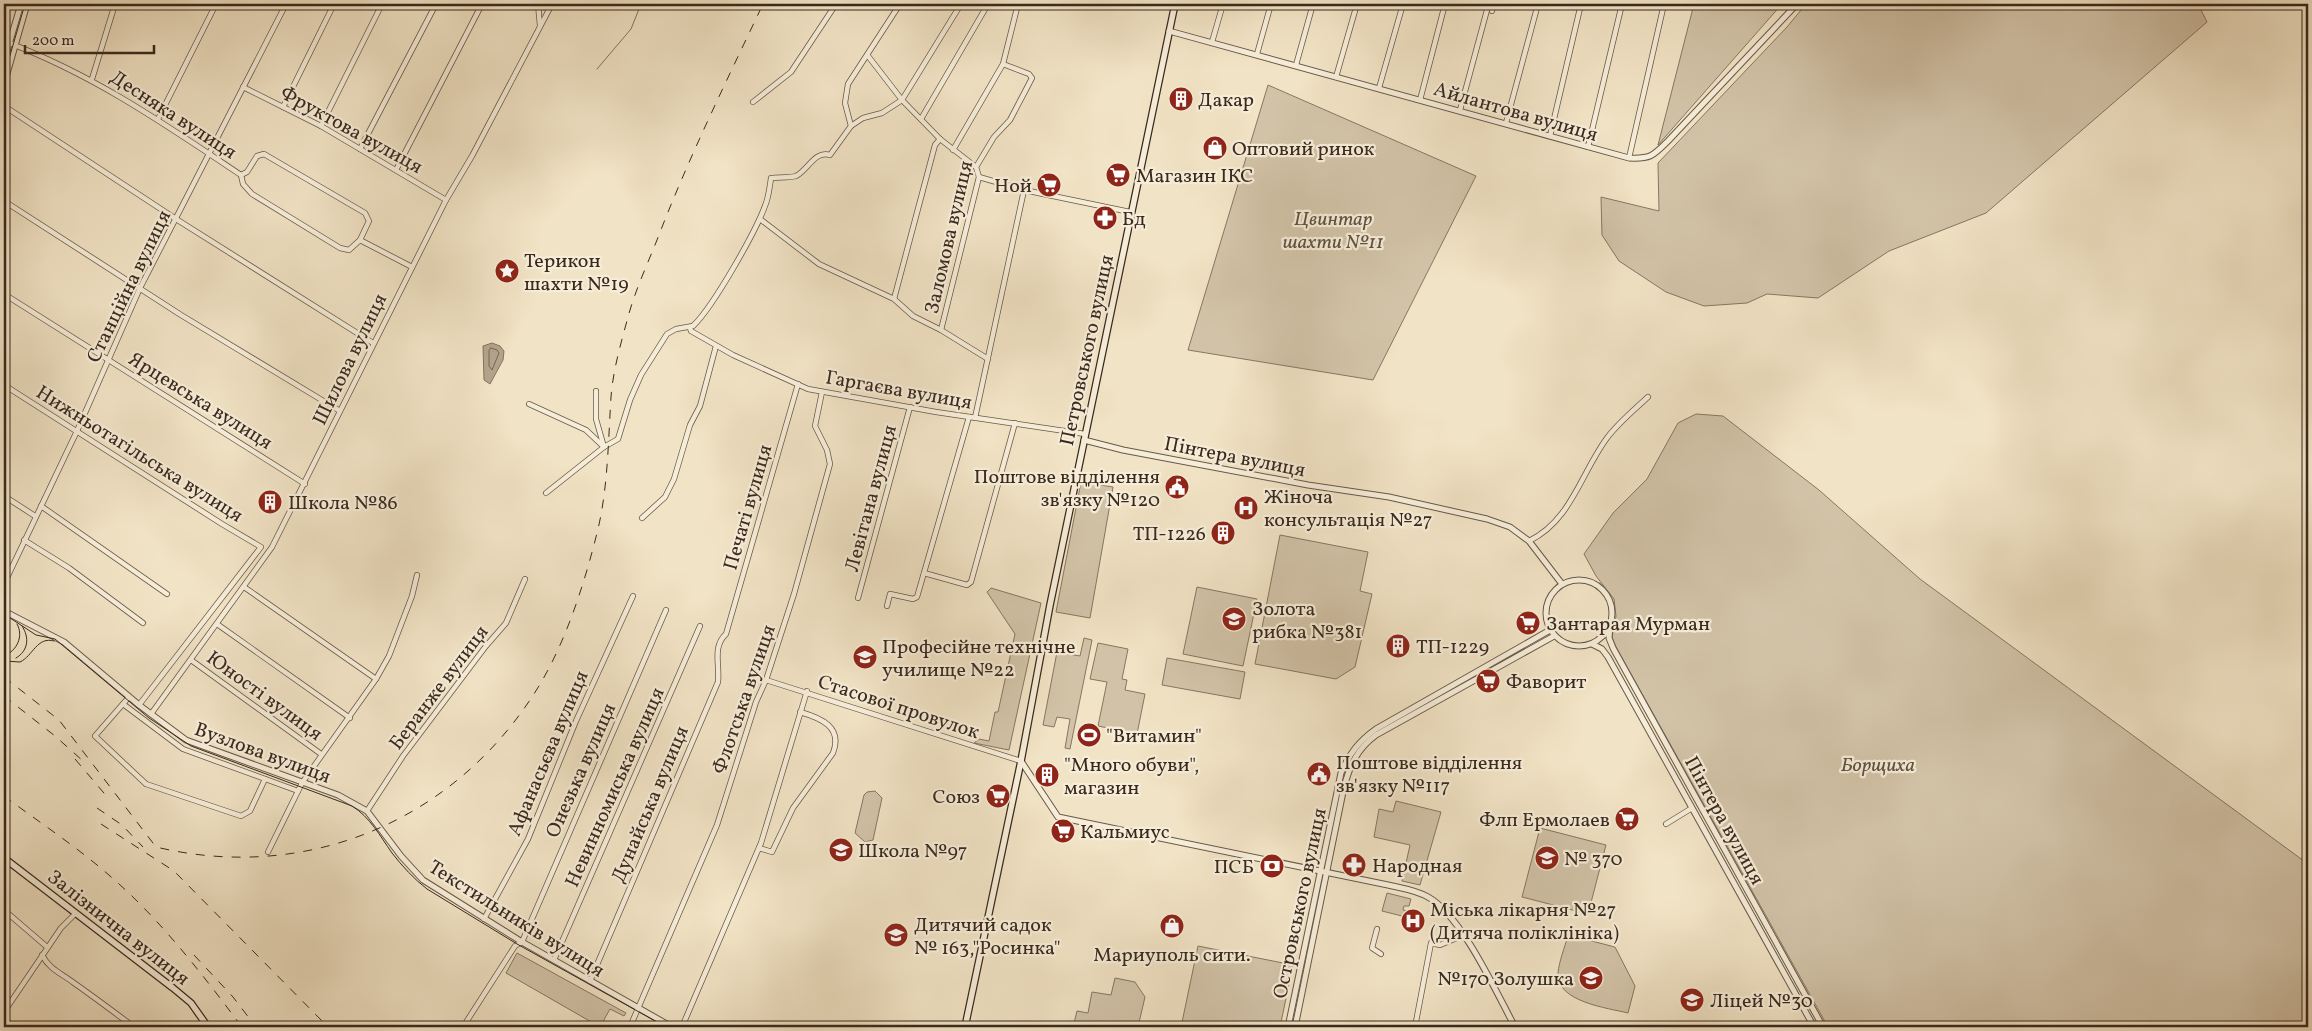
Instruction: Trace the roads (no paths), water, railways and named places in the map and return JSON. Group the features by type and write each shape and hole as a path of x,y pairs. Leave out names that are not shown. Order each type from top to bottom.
{"main road":[{"name":"Петровського вулиця","path":"965,1027 1021,762 1130,212 1174,4"},
{"name":"Залізнична вулиця","path":"4,858 173,988 191,1003 208,1027"}],"street":[{"path":"4,84 21,4"},
{"path":"4,61 27,4"},
{"path":"92,79 114,4"},
{"path":"158,119 216,4"},
{"name":"Станційна вулиця","path":"4,584 77,431 140,288 286,4"},
{"path":"283,107 334,4"},
{"path":"321,126 382,4"},
{"path":"360,149 436,4"},
{"path":"396,170 482,4"},
{"path":"538,4 540,28"},
{"name":"Шилова вулиця","path":"151,714 272,547 446,200 472,156 552,4"},
{"path":"753,102 791,72 836,4"},
{"path":"851,126 845,103 848,84 868,56 900,4"},
{"path":"546,493 604,447 618,439 630,400 641,375 667,334 676,329 690,328 704,313 760,219 768,200 771,178 796,176 821,154 830,155 851,126 863,118 882,113 902,100 961,4"},
{"path":"921,119 988,4"},
{"path":"953,150 1004,64 1018,4"},
{"path":"1212,42 1222,4"},
{"path":"1257,54 1271,4"},
{"path":"1296,66 1313,4"},
{"path":"1336,77 1357,4"},
{"path":"1379,88 1403,4"},
{"path":"1420,100 1446,4"},
{"path":"1460,110 1490,10 1494,4"},
{"path":"1506,123 1538,4"},
{"path":"1550,136 1581,4"},
{"path":"1588,146 1622,4"},
{"path":"1629,158 1664,4"},
{"name":"Айлантова вулиця","path":"1168,30 1629,158 1645,159 1653,156 1797,4"},
{"name":"Десняка вулиця","path":"12,44 92,79 158,119 241,175 243,184 252,194 340,248 349,250 360,240"},
{"path":"868,56 902,100 940,139 976,167"},
{"name":"Заломова вулиця","path":"941,330 980,176 976,167 994,138 1004,129 1031,83 1032,78 1028,74 1004,64"},
{"name":"Фруктова вулиця","path":"243,87 321,126 446,200"},
{"path":"4,106 176,219 373,343"},
{"path":"894,299 935,146 940,139"},
{"path":"241,175 247,172 257,156 264,154 366,213 369,221 360,240 412,267"},
{"path":"980,176 1024,190 1130,212"},
{"path":"975,418 1024,190"},
{"path":"4,201 140,288 340,411"},
{"path":"760,219 819,264 894,299 913,316 988,358"},
{"name":"Ярцевська вулиця","path":"4,294 304,484"},
{"name":"Гаргаєва вулиця","path":"690,328 697,336 716,346 798,384 822,392 1015,423 1085,437"},
{"path":"642,518 665,497 674,479 690,425 700,406 716,346"},
{"name":"Печаті вулиця","path":"722,636 726,634 798,384"},
{"name":"Нижньотагільська вулиця","path":"4,385 222,524 261,546 139,705"},
{"path":"596,391 596,419 604,447"},
{"name":"Флотська вулиця","path":"630,1027 717,825 756,702 766,680 794,594 830,464 827,450 815,426 822,392"},
{"path":"1529,542 1544,534 1575,497 1607,438 1648,397"},
{"path":"529,404 586,430 604,447"},
{"name":"Левітана вулиця","path":"858,598 910,407"},
{"path":"887,606 890,594 915,599 969,417"},
{"path":"924,573 966,585 971,582 1015,423"},
{"name":"Пінтера вулиця","path":"1085,437 1123,450 1308,485 1389,497 1487,519 1510,527 1529,542 1562,584"},
{"path":"4,496 35,516"},
{"path":"41,506 167,594"},
{"path":"24,540 69,568 144,623"},
{"path":"268,852 302,783 321,754 350,718 389,656 412,596 417,574"},
{"name":"Беранже вулиця","path":"367,811 409,748 486,646 506,623 525,579"},
{"path":"1580,580 1600,588 1611,604 1610,626 1600,639 1592,644 1574,646 1560,642 1550,630 1545,618 1546,606 1550,596 1562,584 1580,580"},
{"path":"244,586 376,679"},
{"name":"Афанасьєва вулиця","path":"484,919 535,825 576,721 633,596"},
{"name":"Онезька вулиця","path":"463,1027 514,946 522,942 666,610"},
{"name":"Вузлова вулиця","path":"4,611 64,642 129,697 181,737 197,745 338,795 367,811"},
{"path":"217,624 350,718"},
{"name":"Невинномиська вулиця","path":"554,960 700,626"},
{"name":"Пінтера вулиця","path":"1610,626 1609,638 1613,648 1823,1027"},
{"name":"Островського вулиця","path":"1288,1027 1344,787 1353,760 1367,742 1550,630"},
{"name":"Дунайська вулиця","path":"590,981 718,682 717,656 722,636"},
{"name":"Островського вулиця","path":"1295,1027 1346,761 1361,740 1405,712 1554,636"},
{"name":"Пінтера вулиця","path":"1592,644 1602,649 1608,657 1814,1027"},
{"name":"Юності вулиця","path":"191,660 321,754"},
{"name":"Стасової провулок","path":"766,680 807,691 1021,762"},
{"path":"682,1027 758,848 807,691"},
{"path":"129,697 95,736 146,784 241,816 250,811 265,779"},
{"path":"123,704 183,749 298,791"},
{"path":"758,848 772,852 793,808 833,753 836,746 834,733 828,724 820,718 800,712"},
{"path":"1405,712 1405,719"},
{"path":"1021,762 1058,816 1426,895 1442,908 1464,935 1515,1027"},
{"path":"1666,824 1692,808"},
{"name":"Текстильників вулиця","path":"367,811 416,873 522,942 672,1027"},
{"path":"1716,850 1723,847"},
{"path":"4,910 47,947"},
{"path":"4,1012 47,947 75,914"},
{"path":"1377,929 1372,948 1381,954"},
{"path":"1415,1027 1431,943 1440,945 1464,935"},
{"path":"1774,956 1781,952"},
{"path":"42,955 48,966 68,978 134,1027"},
{"path":"1778,962 1785,958"},
{"path":"4,1019 14,1027"}],"water":[{"path":"492,343 500,346 504,351 503,360 490,384 484,380 483,346"}],"waterway":[{"path":"597,69 631,29 641,4"}],"tram line":[{"path":"4,76 25,4"},
{"path":"4,614 36,635 55,639 149,718 191,746 352,806 369,821 400,863 427,889 517,944 666,1027"},
{"path":"4,656 9,654 18,643 20,633 17,624"},
{"path":"16,658 23,652 27,640 22,626"},
{"path":"4,661 20,662 43,641 54,641"}],"railway":[{"path":"4,677 59,720 156,847 211,856 264,856 316,849 366,834 413,811 457,781 496,744 530,700 552,662 570,622 600,520 607,468 612,387 631,307 681,180 763,4"},
{"path":"4,696 55,736 83,761"},
{"path":"75,759 109,799"},
{"path":"4,796 84,855 129,893 164,929 242,1027"},
{"path":"97,808 122,825 143,847"},
{"path":"101,824 174,871 328,1027"},
{"path":"194,955 233,997 256,1027"}],"place":[{"name":"Дакар","path":"1181,99"},
{"name":"Оптовий ринок","path":"1215,148"},
{"name":"Магазин ІКС","path":"1118,175"},
{"name":"Ной","path":"1049,185"},
{"name":"Бд","path":"1105,218"},
{"name":"Терикон шахти №19","path":"507,271"},
{"name":"Поштове відділення зв'язку №120","path":"1177,487"},
{"name":"Школа №86","path":"270,502"},
{"name":"Жіноча консультація №27","path":"1246,508"},
{"name":"ТП-1226","path":"1223,533"},
{"name":"Золота рибка №381","path":"1234,619"},
{"name":"Зантарая Мурман","path":"1528,623"},
{"name":"ТП-1229","path":"1398,646"},
{"name":"Професійне технічне училище №22","path":"865,657"},
{"name":"Фаворит","path":"1488,681"},
{"name":"\"Витамин\"","path":"1089,735"},
{"name":"Поштове відділення зв'язку №117","path":"1319,774"},
{"name":"\"Много обуви\", магазин","path":"1047,775"},
{"name":"Союз","path":"998,796"},
{"name":"Флп Ермолаев","path":"1627,819"},
{"name":"Кальмиус","path":"1063,831"},
{"name":"Школа №97","path":"841,850"},
{"name":"№ 370","path":"1547,858"},
{"name":"Народная","path":"1354,865"},
{"name":"ПСБ","path":"1272,866"},
{"name":"Міська лікарня №27 (Дитяча поліклініка)","path":"1413,921"},
{"name":"Мариуполь сити.","path":"1172,926"},
{"name":"Дитячий садок № 163,\"Росинка\"","path":"896,935"},
{"name":"№170 Золушка","path":"1591,978"},
{"name":"Ліцей №30","path":"1692,1000"}],"park label":[{"name":"Цвинтар шахти №11","path":"1333,230"},
{"name":"Борщиха","path":"1878,764"}]}
